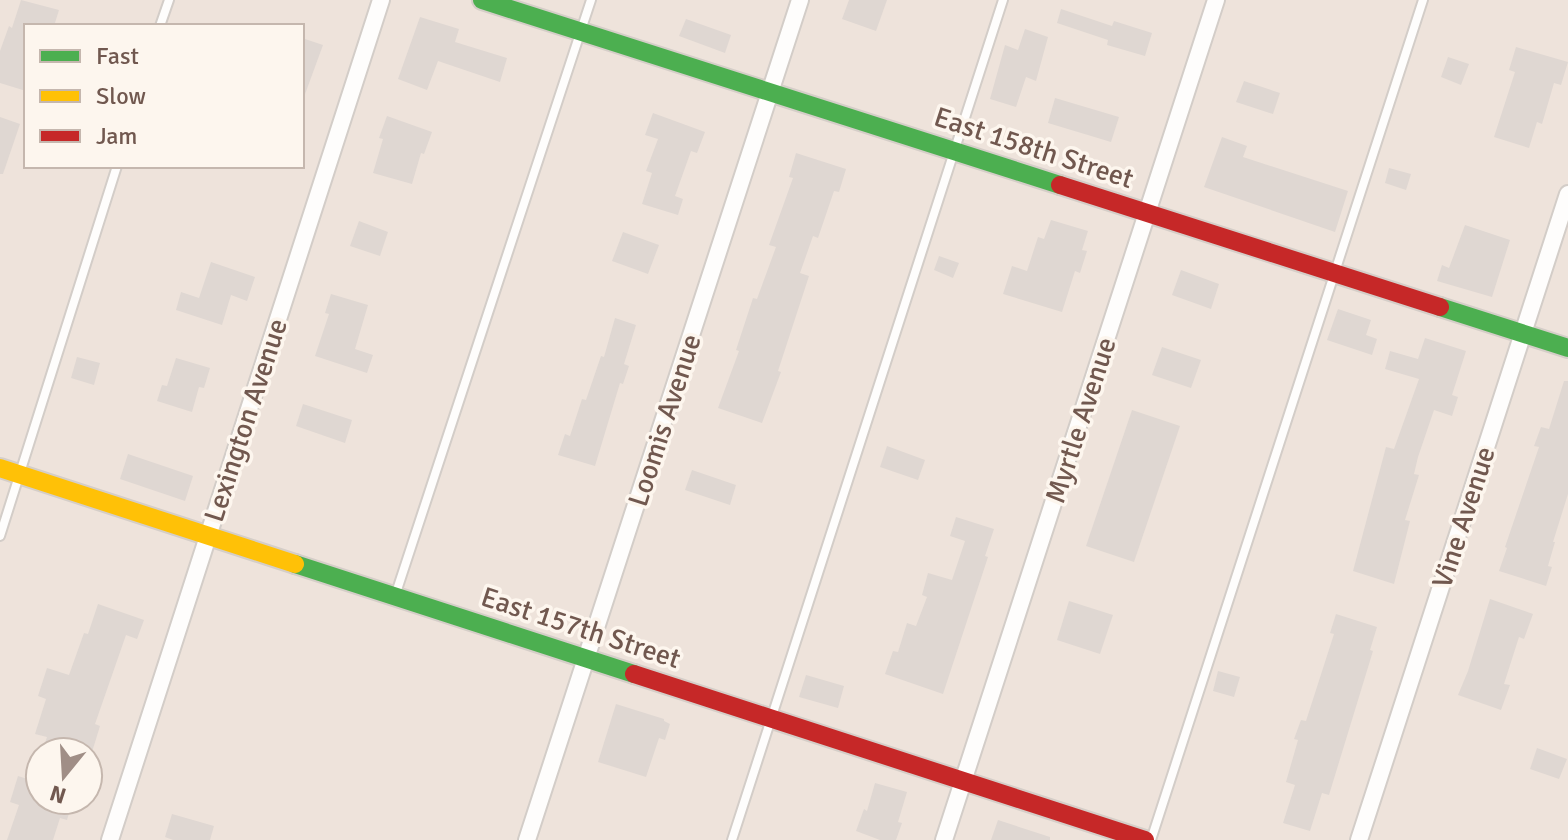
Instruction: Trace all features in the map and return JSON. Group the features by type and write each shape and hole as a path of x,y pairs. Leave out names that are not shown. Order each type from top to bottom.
{"street":[{"name":"Lexington Avenue","path":"110,840 381,0"},
{"name":"East 158th Street","path":"482,0 1568,348"},
{"name":"Loomis Avenue","path":"527,840 800,0"},
{"name":"Myrtle Avenue","path":"944,840 1216,0"},
{"name":"Vine Avenue","path":"1359,840 1568,194"},
{"name":"East 157th Street","path":"0,468 1145,840"}],"lane":[{"path":"161,24 169,0"},
{"path":"395,596 591,0"},
{"path":"732,840 1003,0"},
{"path":"1151,840 1423,0"},
{"path":"0,536 116,168"}],"shaded area":[{"path":"0,0 1568,0 1568,840 0,840"}],"building":[{"path":"21,0 59,10 55,24 24,24 24,90 0,83 0,51 9,26 12,28"},
{"path":"849,0 887,0 876,31 842,19"},
{"path":"1061,9 1112,26 1114,21 1152,33 1145,56 1107,45 1108,40 1057,23"},
{"path":"420,17 459,29 455,42 507,58 500,82 438,61 427,90 398,79"},
{"path":"686,19 731,35 725,53 679,36"},
{"path":"1025,29 1048,37 1036,81 1026,77 1016,107 990,99 1005,45 1018,50"},
{"path":"304,39 323,45 304,97"},
{"path":"1516,47 1568,62 1561,85 1554,83 1542,124 1537,122 1529,148 1494,137 1515,72 1509,70"},
{"path":"1448,57 1469,64 1461,85 1441,77"},
{"path":"1244,81 1280,93 1273,114 1236,102"},
{"path":"1055,98 1119,117 1111,142 1048,123"},
{"path":"653,113 705,132 697,153 691,151 675,196 683,199 678,215 642,204 652,173 646,171 658,139 645,135"},
{"path":"387,116 432,132 424,154 421,153 412,184 373,173 383,139 379,138"},
{"path":"0,117 20,124 3,174 0,174"},
{"path":"1222,137 1247,146 1243,157 1348,191 1335,232 1204,187"},
{"path":"796,153 846,169 839,192 834,191 818,238 813,236 800,273 809,276 778,371 781,372 762,423 718,408 739,351 736,350 753,298 757,299 776,247 769,245 793,178 789,177"},
{"path":"1389,168 1411,174 1406,190 1385,183"},
{"path":"1051,220 1088,231 1082,250 1087,251 1080,273 1075,271 1062,312 1003,294 1012,266 1027,271 1038,237 1044,239"},
{"path":"359,221 388,232 380,256 350,246"},
{"path":"1465,225 1510,240 1492,297 1437,281 1442,265 1449,268"},
{"path":"623,232 659,245 648,274 612,261"},
{"path":"939,256 959,263 953,278 934,270"},
{"path":"211,262 255,277 247,301 231,295 222,325 176,310 181,292 199,298"},
{"path":"1181,270 1219,284 1211,309 1172,295"},
{"path":"331,294 368,305 355,349 373,355 367,373 315,356 329,314 325,313"},
{"path":"1338,309 1371,320 1366,335 1377,339 1372,355 1327,340"},
{"path":"615,318 636,325 624,364 629,366 623,384 620,383 595,466 558,455 565,434 570,436 582,399 586,400 601,356 604,357"},
{"path":"1425,338 1466,351 1452,395 1458,397 1452,416 1434,410 1418,457 1414,474 1419,475 1405,520 1410,521 1394,584 1353,571 1386,447 1394,449 1419,379 1385,369 1390,351 1418,359"},
{"path":"1162,347 1201,360 1191,388 1152,375"},
{"path":"77,357 100,363 94,385 71,378"},
{"path":"176,358 210,368 204,388 199,387 192,412 157,401 162,385 167,386"},
{"path":"1564,381 1568,381 1568,494 1553,542 1548,566 1552,567 1546,586 1499,571 1539,447 1534,446 1541,427 1549,429"},
{"path":"303,404 352,420 345,443 296,426"},
{"path":"1132,410 1180,426 1134,562 1086,546"},
{"path":"887,446 925,460 918,480 880,467"},
{"path":"128,454 193,476 185,501 120,479"},
{"path":"692,470 736,485 730,505 685,490"},
{"path":"956,517 994,529 985,556 988,557 943,694 885,674 893,651 898,652 907,623 916,626 927,597 922,595 928,573 952,580 965,541 950,536"},
{"path":"1490,599 1533,614 1524,639 1519,637 1504,684 1510,685 1501,710 1458,695"},
{"path":"1069,601 1113,615 1100,654 1057,640"},
{"path":"98,604 144,620 137,639 126,635 95,724 100,726 97,736 35,734 46,699 38,696 47,668 69,675 84,633 88,634"},
{"path":"1336,614 1377,627 1370,650 1373,651 1329,795 1322,793 1310,831 1283,823 1295,785 1286,782 1298,740 1294,739 1301,720 1306,721 1334,634 1330,633"},
{"path":"1218,671 1240,677 1234,697 1213,691"},
{"path":"806,675 844,686 838,708 799,697"},
{"path":"616,704 664,719 670,724 665,740 659,738 646,777 598,762"},
{"path":"1537,748 1567,759 1559,779 1530,769"},
{"path":"18,776 24,778 24,816 68,816 67,820 60,818 53,840 7,840 19,805 10,802"},
{"path":"875,783 907,792 896,840 880,840 856,831 864,809 867,811"},
{"path":"172,814 214,826 210,840 173,840 165,837"},
{"path":"998,820 1050,837 1050,840 991,840"}],"traffic: fast":[{"path":"482,0 1060,185"},
{"path":"1440,307 1568,348"},
{"path":"295,564 634,674"}],"traffic: slow":[{"path":"0,468 295,564"}],"traffic: jam":[{"path":"1060,185 1440,307"},
{"path":"634,674 1145,840"}]}
